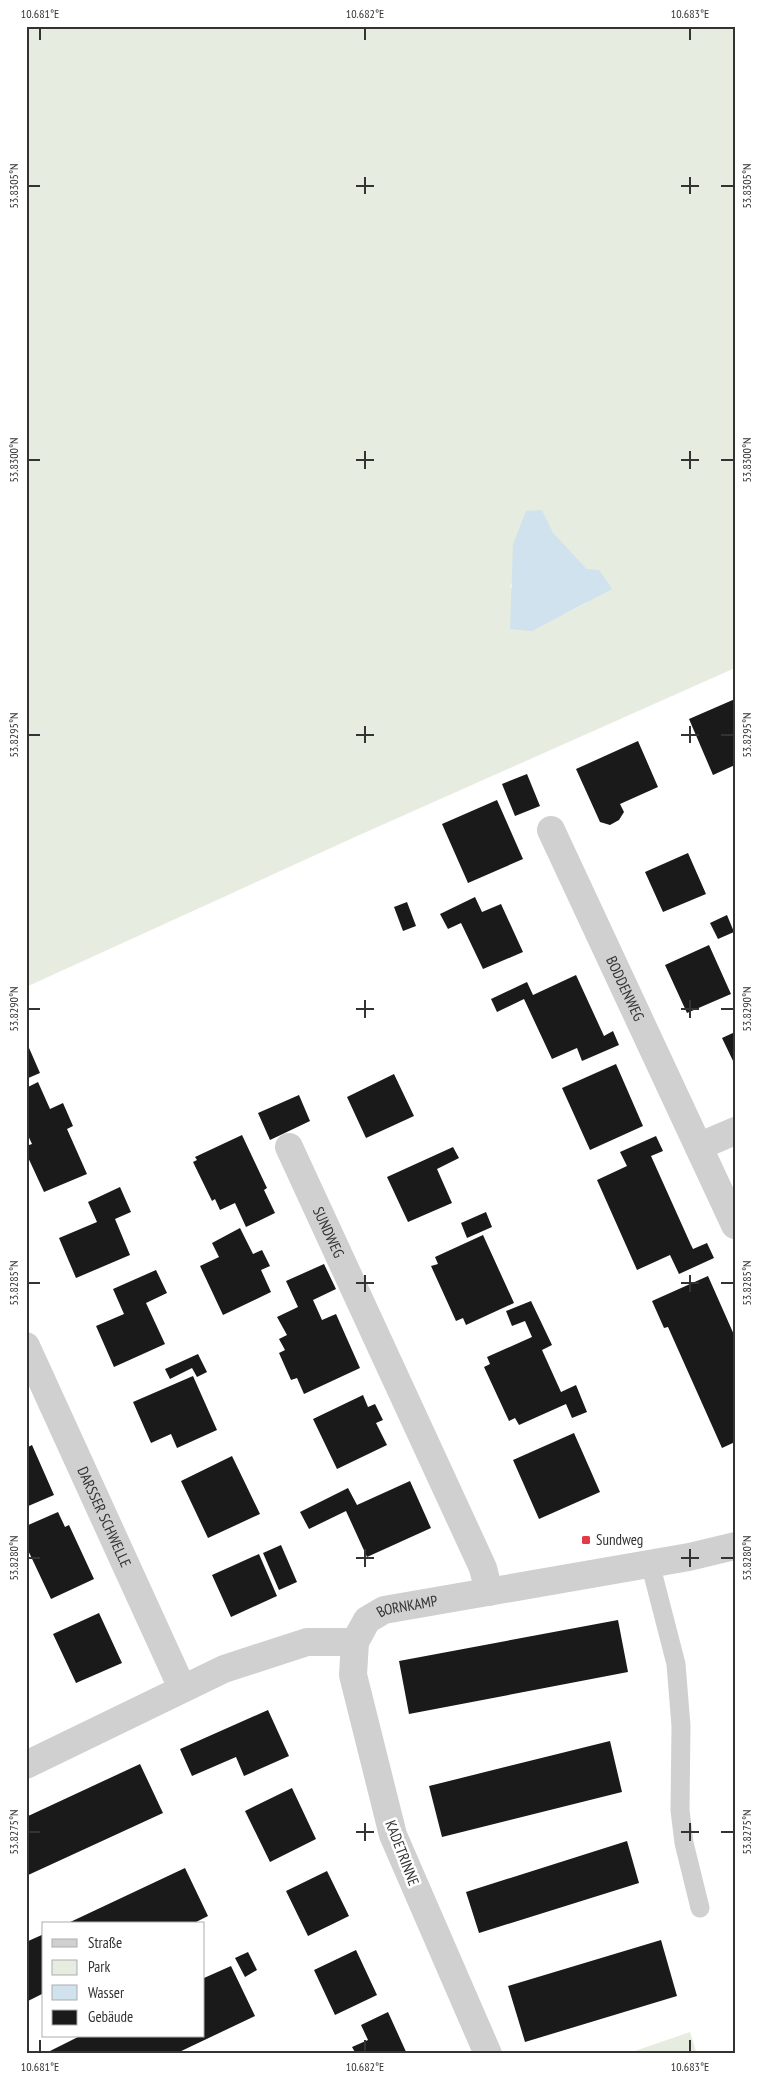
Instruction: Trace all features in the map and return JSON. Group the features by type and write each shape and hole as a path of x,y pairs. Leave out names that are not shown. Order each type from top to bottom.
{"street":[{"name":"BODDENWEG","path":"550,830 700,1146 735,1225"},
{"path":"700,1146 735,1131"},
{"name":"SUNDWEG","path":"289,1147 479,1559 489,1592"},
{"name":"DARSSER SCHWELLE","path":"26,1346 182,1688"},
{"name":"BORNKAMP","path":"355,1642 367,1620 384,1610 734,1548"},
{"path":"26,1765 224,1669 307,1642 355,1642"},
{"name":"KADETRINNE","path":"355,1642 353,1675 393,1835 488,2054"}],"lane":[{"path":"650,1563 676,1664 681,1726 680,1810 684,1843 700,1908"}],"green space":[{"path":"26,26 735,26 735,668 355,837 26,987","holes":["542,510 552,533 587,569 586,603 562,615 510,587"]},
{"path":"690,2032 697,2054 626,2054"}],"water":[{"path":"542,510 553,533 587,569 599,570 612,589 532,631 510,629 513,544 526,511"}],"building":[{"path":"735,699 735,765 713,775 689,719"},
{"path":"638,741 658,787 620,804 624,812 619,820 610,825 600,822 576,769"},
{"path":"527,774 540,806 515,816 502,784"},
{"path":"497,800 523,859 468,883 442,824"},
{"path":"688,853 706,894 663,912 645,872"},
{"path":"475,897 482,912 501,904 523,952 483,969 461,923 448,929 440,914"},
{"path":"407,902 416,926 403,931 394,907"},
{"path":"727,915 734,932 718,939 710,923"},
{"path":"709,945 731,994 687,1013 665,965"},
{"path":"576,975 604,1036 613,1031 619,1045 582,1061 577,1048 552,1059 524,999 497,1012 491,999 527,982 533,995"},
{"path":"735,1032 735,1065 722,1038"},
{"path":"26,1041 40,1073 26,1079"},
{"path":"616,1064 643,1126 590,1150 562,1088"},
{"path":"394,1074 414,1116 366,1138 347,1097"},
{"path":"38,1082 50,1109 63,1103 73,1126 67,1129 87,1174 44,1192 26,1153 26,1146 32,1144 26,1131 26,1088"},
{"path":"299,1095 310,1121 270,1140 258,1113"},
{"path":"242,1135 267,1188 264,1190 275,1213 246,1227 235,1203 220,1210 215,1199 212,1201 193,1162 197,1160 195,1157"},
{"path":"656,1136 663,1151 651,1156 691,1245 693,1249 707,1243 714,1258 679,1274 670,1255 637,1270 597,1180 627,1166 620,1152"},
{"path":"453,1147 459,1158 437,1169 452,1203 408,1222 387,1177"},
{"path":"120,1187 131,1212 115,1219 130,1255 76,1278 59,1238 97,1222 88,1202"},
{"path":"486,1212 492,1227 467,1238 461,1223"},
{"path":"240,1228 253,1254 262,1250 270,1266 261,1270 271,1292 223,1315 200,1266 219,1257 212,1243"},
{"path":"483,1235 514,1303 466,1325 463,1318 456,1321 431,1266 438,1264 435,1257"},
{"path":"324,1264 336,1289 313,1300 322,1320 336,1314 360,1368 304,1394 297,1378 291,1380 279,1353 285,1350 279,1339 287,1335 277,1317 298,1307 286,1281"},
{"path":"156,1270 167,1293 146,1303 165,1344 114,1367 96,1326 124,1314 113,1289"},
{"path":"708,1276 735,1337 735,1442 722,1448 668,1327 664,1328 652,1301"},
{"path":"531,1301 552,1345 542,1350 561,1392 576,1385 587,1412 572,1418 566,1404 519,1425 515,1418 509,1421 484,1367 490,1364 487,1357 532,1337 525,1321 512,1326 506,1311"},
{"path":"198,1354 207,1372 197,1377 192,1368 170,1379 165,1369"},
{"path":"193,1376 217,1430 177,1448 171,1434 151,1443 133,1402"},
{"path":"363,1395 368,1407 375,1404 383,1420 376,1423 387,1445 337,1469 313,1419"},
{"path":"574,1433 600,1492 539,1519 513,1460"},
{"path":"32,1445 54,1495 26,1507 26,1448"},
{"path":"232,1456 260,1514 208,1538 181,1481"},
{"path":"410,1481 431,1528 367,1557 346,1511 309,1529 300,1512 348,1488 357,1505"},
{"path":"58,1512 65,1527 69,1525 94,1579 51,1599 26,1546 26,1526"},
{"path":"281,1545 297,1582 279,1590 263,1553"},
{"path":"259,1554 277,1596 231,1617 212,1575"},
{"path":"99,1613 122,1663 76,1683 53,1634"},
{"path":"618,1620 628,1672 409,1714 399,1661"},
{"path":"268,1710 289,1756 244,1776 236,1757 192,1776 180,1749"},
{"path":"610,1741 622,1792 442,1837 429,1786"},
{"path":"140,1764 163,1813 26,1876 26,1817"},
{"path":"292,1788 316,1839 270,1862 245,1811"},
{"path":"627,1841 639,1883 479,1933 466,1892"},
{"path":"185,1868 208,1916 196,1922 70,1922"},
{"path":"327,1871 349,1916 308,1936 286,1891"},
{"path":"42,1935 42,1994 26,2002 26,1942"},
{"path":"661,1940 677,1996 525,2042 508,1986"},
{"path":"356,1950 377,1995 335,2015 314,1970"},
{"path":"248,1952 257,1970 245,1977 235,1958"},
{"path":"231,1966 255,2016 175,2054 44,2054 76,2038 205,2038 205,1978"},
{"path":"388,2012 407,2054 356,2054 352,2047 368,2040 361,2025"}],"place":[{"name":"Sundweg","path":"586,1540"}]}
